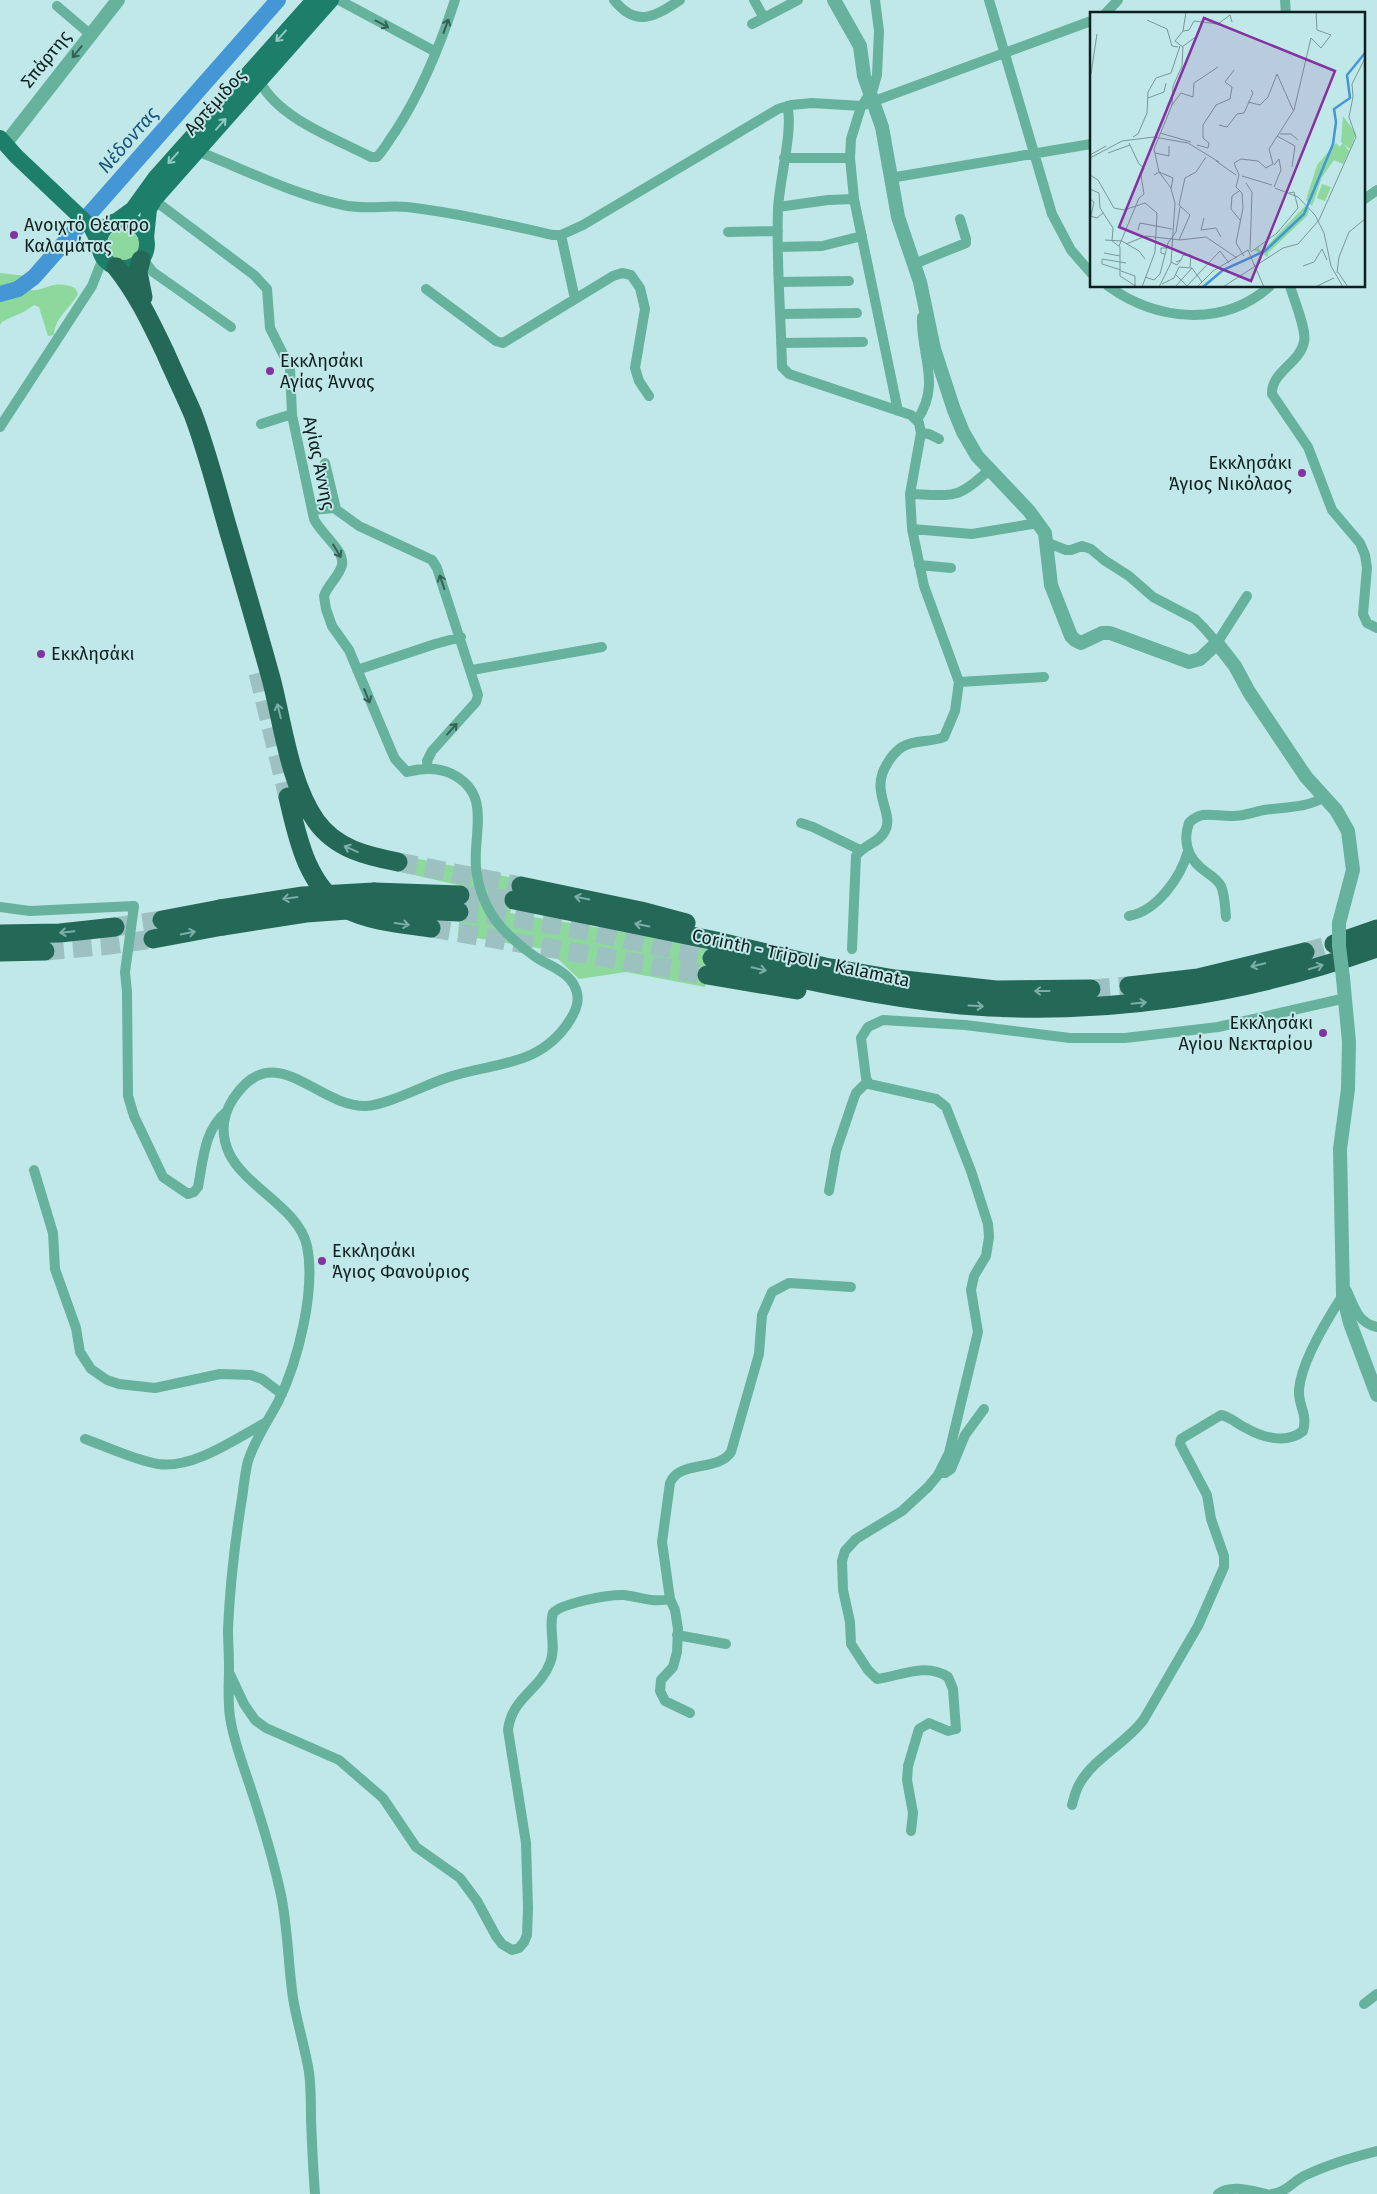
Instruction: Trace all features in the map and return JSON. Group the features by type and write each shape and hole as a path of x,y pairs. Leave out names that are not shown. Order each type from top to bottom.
{"highway":[{"path":"108,258 130,286 149,320 192,414 238,561 272,681 297,783 305,804 317,823 330,837 348,849 371,857 398,862"},
{"path":"142,259 138,272 138,283 149,320"},
{"path":"238,561 258,673"},
{"path":"288,797 298,840 307,862 326,891 336,902 346,909 374,918 431,928"},
{"name":"Corinth - Tripoli - Kalamata","path":"517,893 641,911 788,953 895,979 996,990 1091,990"},
{"path":"162,920 306,913 375,900 460,903"},
{"path":"153,939 221,918"},
{"path":"0,934 60,933 115,927"},
{"path":"1334,944 1377,929"},
{"name":"Corinth - Tripoli - Kalamata","path":"710,966 928,1001 995,1007 1061,1008 1163,1000 1269,980 1377,948"},
{"path":"0,952 45,951"},
{"path":"1129,986 1198,978 1306,952"}],"main road":[{"name":"Αρτέμιδος","path":"104,224 133,209 156,177 314,0"},
{"name":"Αρτέμιδος","path":"146,238 149,209 154,200 331,0"},
{"name":"Σπάρτης","path":"2,144 23,152 77,208 104,224"},
{"path":"122,220 133,222 143,231 146,238 147,248 142,259 129,267 108,258 101,235 104,224 122,220"}],"street":[{"name":"Σπάρτης","path":"2,144 118,0"},
{"path":"339,0 436,52"},
{"path":"260,82 270,98 284,110 374,158 380,155 405,117 436,52 455,0"},
{"path":"614,0 630,16 641,18 654,14 680,0"},
{"path":"754,0 764,18"},
{"path":"752,24 798,0"},
{"path":"834,0 860,46 868,101 882,126 898,217 914,264 936,355 960,423 974,452 989,470 1022,502 1045,533 1048,542 1053,592 1071,636 1076,641 1086,642 1105,632 1189,662 1200,659 1216,643 1247,596"},
{"path":"875,0 879,31 879,59 876,80 851,138 850,158 854,199 898,411"},
{"path":"989,0 1033,154 1058,227 1071,250 1090,272"},
{"path":"1107,12 1118,0"},
{"path":"57,6 91,35"},
{"path":"197,151 290,190 348,207 408,208 480,218 553,235 561,235 596,217 778,109 787,106 819,103 868,101 1090,21"},
{"path":"787,106 790,120 778,207 782,366 789,374 898,411 917,420"},
{"path":"890,178 1090,144"},
{"path":"784,158 850,158"},
{"path":"1364,199 1377,190"},
{"path":"778,207 828,200 854,199"},
{"name":"Αγίας Άννης","path":"0,907 30,910 134,906 124,972 127,992 128,1096 134,1116 163,1177 188,1194 194,1192 198,1186 208,1136 217,1120 227,1111 234,1098 244,1086 255,1078 266,1073 285,1074 338,1100 364,1106 382,1103 461,1073 527,1058 551,1044 570,1020 577,1006 576,990 571,980 564,973 538,959 509,935 490,911 476,871 477,803 469,787 447,771 428,769 406,772 395,759 349,650 332,626 324,604 325,593 340,570 341,558 337,550 316,524 312,510 292,414 290,368 270,328 268,294 265,286 254,275 154,200"},
{"path":"914,264 966,243 960,219"},
{"path":"728,232 778,231"},
{"path":"561,235 575,299"},
{"path":"778,247 822,246 862,236"},
{"path":"0,427 92,286 108,258"},
{"path":"142,259 158,276 232,327"},
{"path":"426,289 500,343 507,342 616,274 629,274 635,279 641,291 646,312 635,368 639,382 649,396"},
{"path":"779,282 849,281"},
{"path":"1111,288 1127,298 1156,310 1177,315 1198,316 1233,310 1249,302 1267,288"},
{"path":"1291,288 1303,327 1305,341 1297,355 1274,382 1272,394 1308,447 1332,510 1360,544 1365,555 1363,614 1367,623 1377,628"},
{"path":"852,949 855,865 860,850 878,840 885,832 888,824 880,785 884,769 892,756 902,747 911,743 936,741 944,737 955,711 959,682 924,586 912,529 910,494 921,434 917,420 925,405 929,376 921,320 925,306"},
{"path":"781,314 857,313"},
{"path":"782,344 863,342"},
{"path":"261,424 292,414"},
{"path":"921,434 929,434 939,439"},
{"path":"325,463 336,509"},
{"path":"910,494 958,495 970,488 989,470"},
{"path":"312,510 329,507 336,509 359,526 433,561 472,670 478,697 432,751 427,761 428,769"},
{"path":"912,529 972,534 1038,522"},
{"path":"1048,542 1066,550 1082,546 1091,548 1104,560 1129,576 1153,597 1195,619 1234,666 1249,692 1306,777 1336,810 1348,831 1353,857 1351,884 1339,923 1339,946 1346,998 1349,1042 1348,1089 1340,1149 1344,1289 1350,1323 1377,1395"},
{"path":"919,565 951,568"},
{"path":"357,670 435,644 461,638"},
{"path":"472,670 602,648"},
{"path":"959,682 1044,677"},
{"path":"1129,916 1144,910 1166,890 1181,871 1188,851 1187,829 1189,823 1197,815 1234,816 1282,807 1311,804 1324,798"},
{"path":"801,823 860,850"},
{"path":"1188,851 1192,859 1214,877 1221,886 1226,917"},
{"path":"911,1831 913,1813 907,1773 917,1735 924,1725 929,1723 936,1724 948,1731 956,1729 953,1689 948,1677 937,1672 916,1670 877,1678 868,1670 851,1644 850,1622 843,1590 842,1560 849,1544 902,1511 928,1487 939,1473 951,1449 968,1369 977,1337 978,1326 971,1287 974,1276 986,1256 989,1237 988,1224 972,1171 944,1104 936,1099 870,1085 867,1082 861,1038 868,1027 883,1020 965,1026 1070,1038 1117,1039 1218,1027 1346,998"},
{"path":"829,1191 836,1151 854,1098 867,1082"},
{"path":"227,1111 223,1128 224,1140 231,1157 245,1175 297,1225 306,1244 308,1274 306,1308 297,1348 282,1394 265,1423 248,1462 236,1534 228,1632 228,1693 230,1722 276,1870 282,1901 293,1999 310,2075 315,2194"},
{"path":"34,1170 53,1233 55,1269 76,1328 80,1352 91,1369 113,1382 155,1388 220,1374 251,1375 262,1379 282,1394"},
{"path":"690,1713 665,1701 660,1691 663,1676 673,1667 677,1652 674,1610 670,1599 662,1542 670,1483 673,1477 678,1474 696,1467 721,1462 731,1452 759,1354 762,1315 766,1302 772,1292 788,1283 851,1287"},
{"path":"1344,1289 1361,1319 1366,1324 1377,1327"},
{"path":"1072,1805 1081,1781 1137,1729 1144,1719 1198,1626 1224,1567 1224,1556 1210,1518 1207,1495 1180,1444 1181,1439 1221,1415 1227,1416 1247,1429 1273,1438 1286,1440 1296,1437 1303,1431 1305,1414 1299,1391 1303,1370 1344,1289"},
{"path":"939,1473 948,1472 952,1468 965,1436 984,1409"},
{"path":"85,1439 157,1464 171,1465 202,1456 265,1423"},
{"path":"229,1671 244,1704 255,1720 266,1728 339,1760 383,1798 416,1848 460,1878 477,1901 496,1936 502,1944 512,1950 519,1948 527,1935 528,1908 526,1843 510,1743 510,1718 514,1707 550,1664 553,1652 553,1613 556,1609 570,1604 613,1596 622,1595 660,1602 670,1599"},
{"path":"677,1635 726,1644"},
{"path":"1364,2004 1377,1994"},
{"path":"1272,2194 1280,2193 1290,2188 1303,2176 1331,2164 1377,2151"},
{"path":"1218,2194 1222,2190 1241,2189 1266,2194"}],"green space":[{"path":"123,229 129,230 134,234 138,239 138,251 134,256 129,260 123,261 117,260 112,256 108,251 107,245 108,239 112,234 117,230"},
{"path":"0,273 26,276 31,290 39,290 57,285 75,288 78,294 57,323 54,335 48,336 39,307 34,305 2,322 0,325"},
{"path":"404,856 519,879 510,913 714,947 705,987 626,972 579,979 544,949 458,935 462,886 401,872"}],"waterway":[{"name":"Νέδoντας","path":"0,294 18,289 34,277 278,0"}],"tunnel":[{"path":"258,673 288,797"},
{"path":"398,862 521,886"},
{"path":"460,895 514,900"},
{"path":"459,912 554,925 712,958"},
{"path":"115,927 162,920"},
{"path":"431,928 707,975"},
{"path":"45,951 153,939"},
{"path":"1305,952 1334,944"},
{"path":"1091,989 1129,986"}],"place":[{"name":"Ανοιχτό Θέατρο Καλαμάτας","path":"14,235"},
{"name":"Εκκλησάκι Αγίας Άννας","path":"270,371"},
{"name":"Εκκλησάκι Άγιος Νικόλαος","path":"1302,473"},
{"name":"Εκκλησάκι","path":"41,654"},
{"name":"Εκκλησάκι Αγίου Νεκταρίου","path":"1323,1033"},
{"name":"Εκκλησάκι Άγιος Φανούριος","path":"322,1261"}]}
